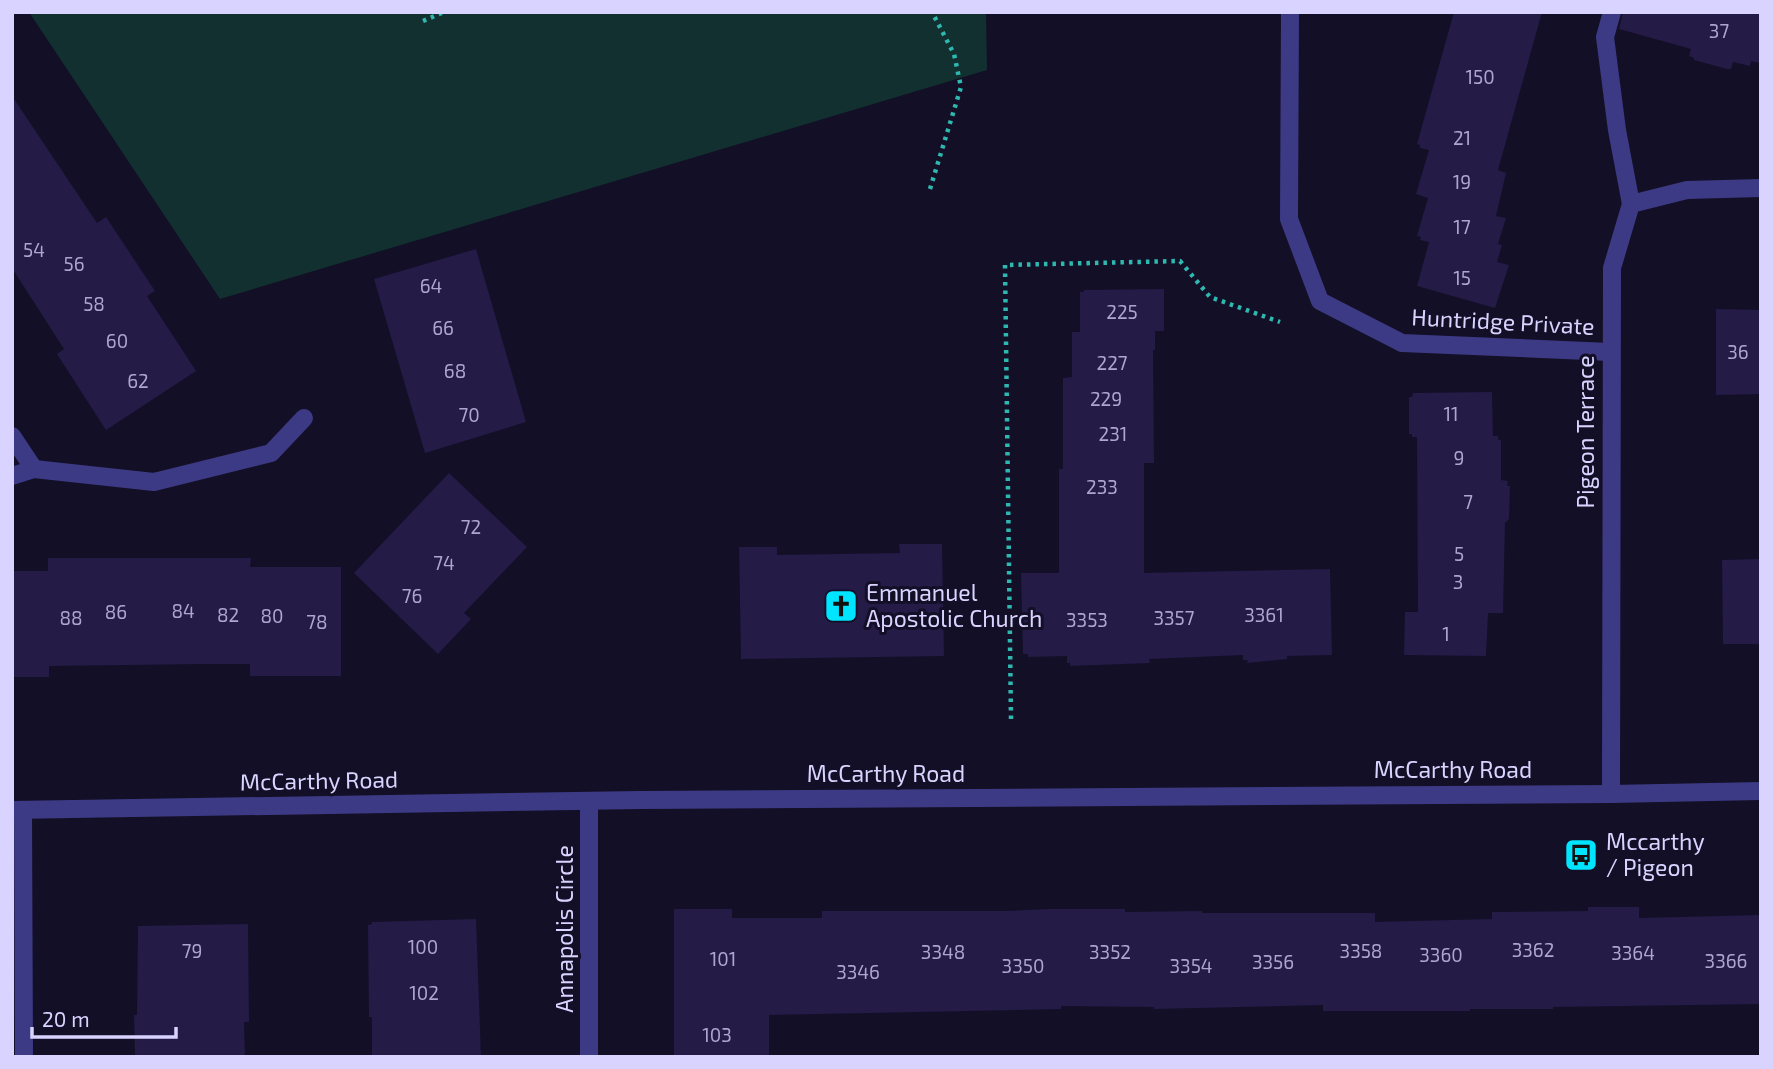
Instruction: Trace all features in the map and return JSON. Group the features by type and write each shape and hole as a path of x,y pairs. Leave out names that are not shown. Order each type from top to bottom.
{"street":[{"name":"Huntridge Private","path":"1290,12 1289,219 1320,301 1402,343 1610,352"},
{"path":"1612,12 1605,37 1617,130 1631,204 1687,190 1761,188"},
{"name":"Pigeon Terrace","path":"1611,794 1612,268 1631,204"},
{"path":"12,476 34,469 154,482 271,453 304,418"},
{"path":"12,436 34,469"},
{"name":"McCarthy Road","path":"17,810 589,801 1761,791"},
{"name":"Annapolis Circle","path":"589,801 589,1057"},
{"path":"17,810 24,1057"}],"path":[{"path":"423,20 444,12"},
{"path":"930,189 961,87 954,54 932,12"},
{"path":"1011,719 1005,265 1180,261 1210,297 1280,323"}],"green space":[{"path":"29,12 986,12 987,70 220,299"}],"building":[{"path":"1454,12 1542,12 1498,170 1506,173 1496,216 1506,218 1498,244 1502,245 1497,262 1509,265 1495,308 1417,286 1429,242 1420,240 1421,237 1417,236 1428,198 1416,194 1429,150 1420,148 1417,144"},
{"path":"1623,12 1761,12 1761,63 1751,61 1750,66 1733,62 1731,69 1727,69 1694,60 1689,56 1691,49 1619,29"},
{"path":"12,96 97,223 106,217 155,291 147,296 196,371 106,430 57,354 64,349 12,268"},
{"path":"476,249 526,422 425,453 374,279"},
{"path":"1164,289 1164,331 1155,331 1153,350 1154,463 1144,463 1144,573 1330,569 1332,655 1287,656 1287,659 1247,663 1248,660 1243,660 1243,655 1070,666 1067,656 1028,657 1028,654 1023,654 1021,573 1059,573 1059,469 1063,469 1063,378 1072,377 1072,332 1080,332 1080,292"},
{"path":"1716,309 1761,310 1761,394 1716,395"},
{"path":"1492,392 1493,436 1498,436 1498,440 1501,440 1501,480 1508,481 1507,486 1510,486 1509,519 1505,523 1503,613 1488,613 1486,656 1404,655 1405,612 1418,612 1417,437 1409,434 1409,397 1412,397 1413,393"},
{"path":"449,473 527,547 464,613 471,619 438,654 354,573"},
{"name":"Emmanuel Apostolic Church","path":"899,544 942,544 944,656 741,659 739,547 777,547 777,555 900,553"},
{"path":"48,558 251,558 250,567 341,567 341,676 250,676 250,664 205,664 49,666 49,677 12,677 12,571 48,571"},
{"path":"1761,559 1761,644 1723,644 1722,560"},
{"path":"1588,907 1639,907 1639,918 1761,915 1761,1004 1470,1011 1323,1011 1323,1005 1154,1009 1061,1006 1061,1009 769,1015 769,1057 674,1057 674,909 732,909 732,918 822,918 822,911 1049,909 1202,913 1375,913 1375,922 1492,919 1492,912 1588,911"},
{"path":"476,919 481,1057 372,1057 368,925 372,922"},
{"path":"248,924 249,1022 244,1022 245,1057 135,1057 138,926"}],"place":[{"name":"Emmanuel Apostolic Church","path":"841,606"},
{"name":"Mccarthy / Pigeon","path":"1581,855"}]}
